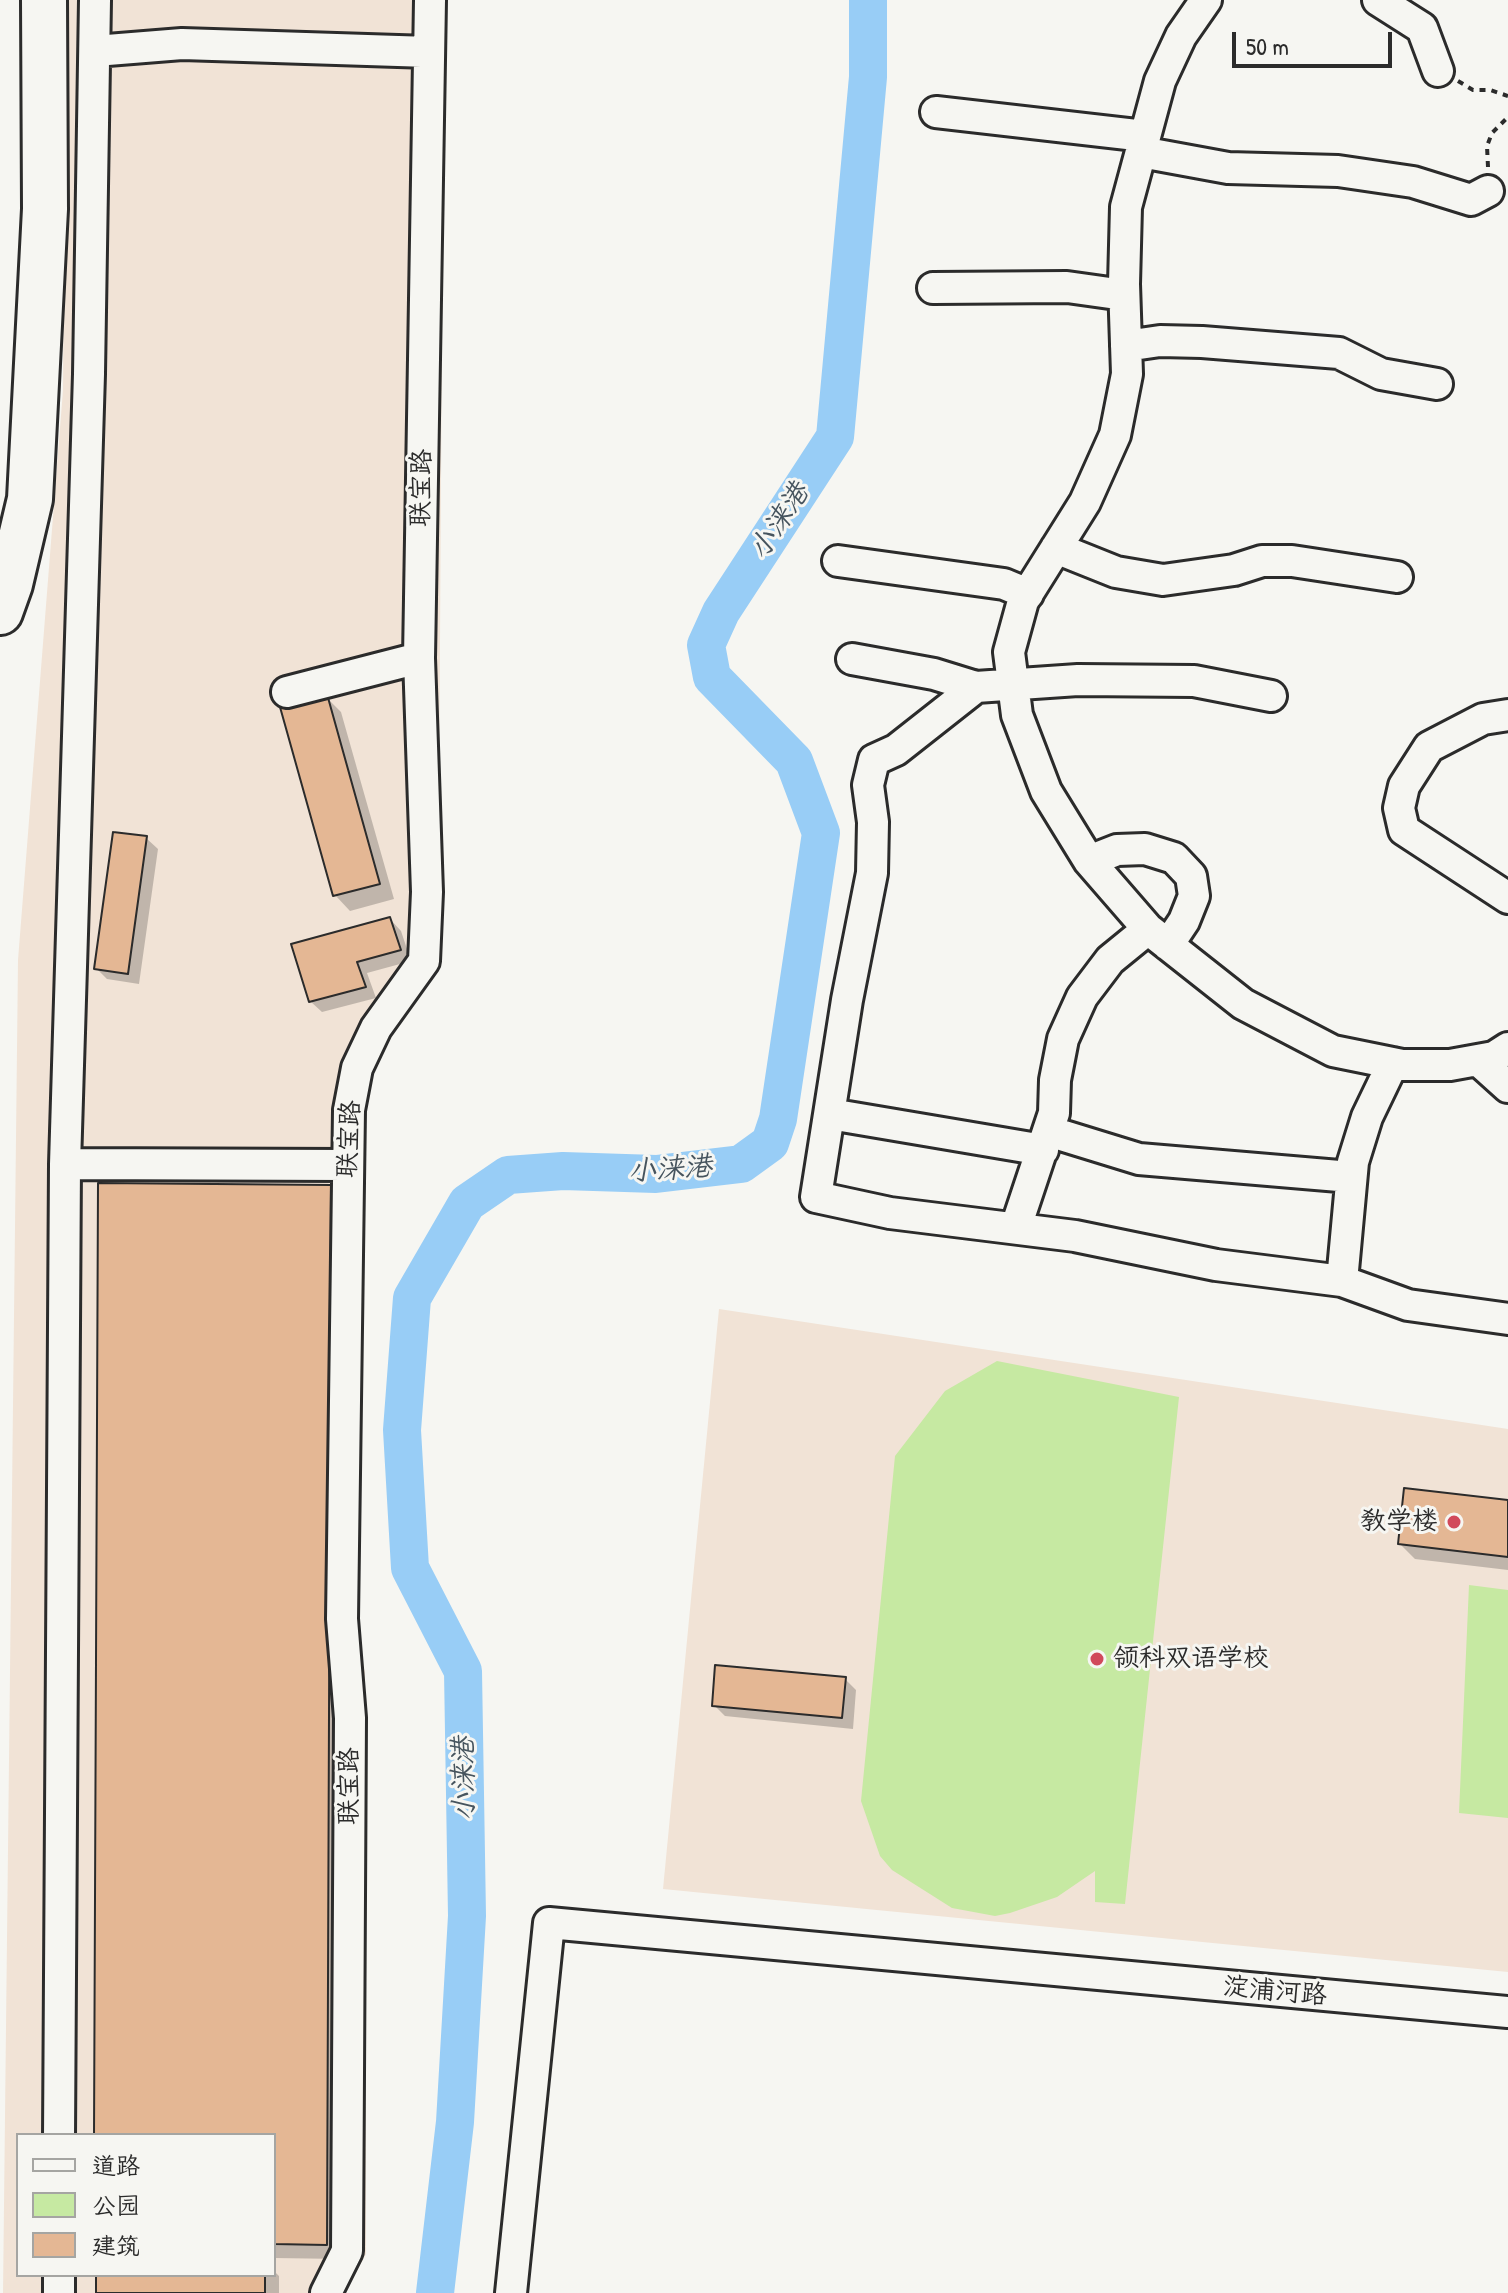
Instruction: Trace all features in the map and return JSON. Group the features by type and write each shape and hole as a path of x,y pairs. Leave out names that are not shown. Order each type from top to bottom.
{"highway":[{"path":"0,612 30,499 45,209 44,0"}],"street":[{"path":"59,2133 65,1164 95,0"},
{"name":"联宝路","path":"326,2293 347,2251 350,1718 342,1619 349,1110 357,1068 376,1028 424,961 427,892 419,658 430,0"},
{"path":"1206,0 1181,36 1160,81 1126,207 1124,295 1127,374 1115,435 1085,502 1028,594 1009,652 1017,715 1046,791 1089,861 1158,937 1243,1004 1333,1051 1393,1063 1450,1065 1494,1057 1508,1048"},
{"path":"1378,0 1422,28 1438,71"},
{"path":"95,51 182,44 429,52"},
{"path":"936,112 1143,144 1228,168 1353,173 1413,182 1471,200 1488,191"},
{"path":"933,288 1067,287 1124,295"},
{"path":"1126,346 1160,341 1202,342 1339,353 1381,374 1437,384"},
{"path":"1056,548 1116,572 1163,580 1234,570 1262,561 1292,561 1397,577"},
{"path":"838,561 1004,584 1028,594"},
{"path":"287,692 419,658"},
{"path":"852,659 934,674 976,687 1013,683 1194,681 1271,696"},
{"path":"976,687 896,750 874,760 868,785 873,822 872,873 816,1197 890,1213 1016,1227 1216,1265 1342,1281 1408,1305 1508,1319"},
{"path":"1508,715 1483,719 1429,747 1404,786 1399,808 1404,830 1508,898"},
{"path":"1016,1227 1054,1113 1055,1080 1063,1039 1082,997 1110,960 1184,921 1194,896 1191,876 1174,858 1145,849 1117,850 1089,861"},
{"path":"1478,1060 1508,1087"},
{"path":"1342,1281 1351,1177 1367,1117 1393,1063"},
{"path":"830,1114 1045,1140 1139,1159 1351,1177"},
{"path":"65,1164 347,1165"},
{"name":"淀浦河路","path":"511,2293 549,1923 1042,1972 1508,2012"}],"path":[{"path":"1438,71 1473,90 1490,90 1508,96"},
{"path":"1488,191 1487,146 1492,133 1508,117"}],"shaded area":[{"path":"65,0 444,0 438,966 386,1039 370,1073 360,1131 350,1622 365,1672 366,2254 345,2293 3,2293 18,960 63,390"},
{"name":"领科双语学校","path":"719,1309 1508,1429 1508,1972 663,1889"}],"green space":[{"path":"997,1361 1179,1397 1125,1904 1095,1902 1095,1871 1057,1897 1010,1913 995,1916 952,1908 892,1870 880,1856 861,1801 895,1456 945,1391"},
{"path":"1469,1585 1508,1590 1508,1818 1459,1813"}],"building":[{"path":"327,694 380,884 333,896 280,707"},
{"path":"113,832 147,836 128,974 94,969"},
{"path":"390,917 401,950 357,962 366,987 309,1002 291,944"},
{"path":"98,1183 331,1185 327,2245 276,2244 276,2133 94,2133"},
{"name":"教学楼","path":"1404,1488 1508,1500 1508,1557 1398,1544"},
{"path":"715,1665 846,1677 842,1718 712,1706"},
{"path":"96,2277 265,2277 265,2293 96,2293"}],"waterway":[{"name":"小涞港","path":"435,2293 455,2122 467,1916 463,1671 410,1568 402,1430 412,1298 467,1203 508,1175 563,1171 656,1174 741,1164 770,1143 778,1119 821,833 794,761 712,677 706,645 721,612 835,437 868,77 868,0"}],"place":[{"name":"教学楼","path":"1454,1522"},
{"name":"领科双语学校","path":"1097,1659"}]}
